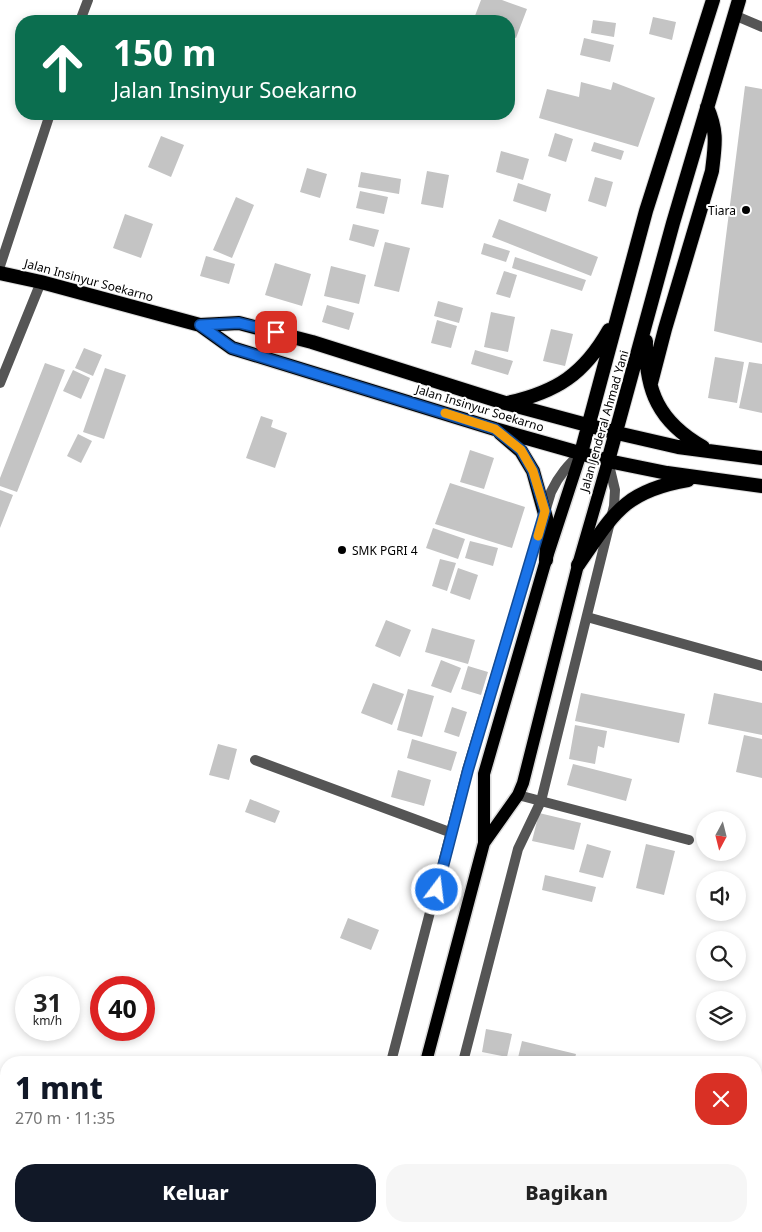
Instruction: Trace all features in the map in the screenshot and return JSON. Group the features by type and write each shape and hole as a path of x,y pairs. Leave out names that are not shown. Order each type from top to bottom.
{"highway":[{"name":"Jalan Jenderal Ahmad Yani","path":"581,453 649,202 713,0"},
{"name":"Jalan Jenderal Ahmad Yani","path":"608,461 673,223 739,0"},
{"path":"651,383 665,328 712,171 715,145 714,124 706,107"},
{"name":"Jalan Insinyur Soekarno","path":"0,273 41,282 200,325 239,323 312,342 505,403 616,433 678,447 762,458"},
{"path":"505,403 526,399 551,389 580,370 602,343 618,314"},
{"path":"647,323 647,361 651,383 659,407 670,423 684,436 709,450"},
{"name":"Jalan Insinyur Soekarno","path":"200,325 232,348 495,429 608,461 658,471 762,486"},
{"path":"495,429 521,450 533,471 549,530 546,560"},
{"path":"578,565 612,517 621,507 642,492 663,484 704,478"}],"main road":[{"name":"Jalan Jenderal Ahmad Yani","path":"428,1056 484,843 484,774 546,560 581,453"},
{"name":"Jalan Jenderal Ahmad Yani","path":"484,843 518,795 523,782 578,565 608,461"}],"street":[{"path":"82,15 88,0"},
{"path":"734,15 762,27"},
{"path":"0,266 48,120"},
{"path":"0,383 41,282"},
{"path":"393,1056 468,770 545,511 558,477 568,464 581,453"},
{"path":"465,1056 518,849 541,801 612,517 615,490 608,461"},
{"path":"586,616 762,666"},
{"path":"255,760 452,833"},
{"path":"518,795 690,840"}],"building":[{"path":"481,0 502,0 527,9 516,38 515,15 475,15"},
{"path":"653,17 676,22 672,40 649,34"},
{"path":"593,20 616,23 614,37 591,33"},
{"path":"584,38 614,45 610,62 580,55"},
{"path":"581,82 611,90 613,82 655,98 638,147 539,118 547,89 579,97"},
{"name":"Tiara","path":"745,86 762,89 762,343 714,331"},
{"path":"555,133 573,139 566,162 548,156"},
{"path":"161,136 184,145 171,177 148,167"},
{"path":"594,142 624,151 621,160 591,151"},
{"path":"501,151 529,159 523,180 496,172"},
{"path":"307,168 327,174 320,198 300,192"},
{"path":"427,171 449,175 443,208 421,204"},
{"path":"361,172 401,179 399,194 358,187"},
{"path":"595,177 613,182 606,207 588,201"},
{"path":"518,183 551,194 546,212 513,201"},
{"path":"360,191 388,197 384,214 356,208"},
{"path":"236,197 254,205 232,258 213,250"},
{"path":"125,214 153,224 141,258 113,248"},
{"path":"499,219 598,257 591,276 492,237"},
{"path":"353,224 379,230 374,247 349,240"},
{"path":"385,242 410,248 399,292 374,286"},
{"path":"484,243 510,251 506,262 481,254"},
{"path":"206,256 235,264 229,284 200,276"},
{"path":"515,257 586,280 582,291 512,268"},
{"path":"275,263 311,274 302,306 265,295"},
{"path":"331,266 366,275 359,304 324,296"},
{"path":"504,271 517,275 510,298 496,294"},
{"path":"438,301 463,308 459,323 434,316"},
{"path":"327,305 354,313 349,330 322,322"},
{"path":"491,312 515,317 508,352 484,347"},
{"path":"437,320 457,326 451,348 431,343"},
{"path":"551,329 573,334 565,366 543,361"},
{"path":"84,348 102,355 93,376 75,368"},
{"path":"475,350 513,361 508,375 471,364"},
{"path":"715,357 744,362 737,403 708,398"},
{"path":"749,362 762,364 762,413 739,408"},
{"path":"45,363 65,370 17,492 0,486 0,478"},
{"path":"105,368 126,375 104,439 83,432"},
{"path":"73,370 90,378 81,399 63,391"},
{"path":"261,416 273,420 271,427 287,433 275,468 246,458"},
{"path":"78,434 92,441 81,463 67,456"},
{"path":"470,450 494,458 484,489 460,482"},
{"path":"450,483 525,507 512,548 435,524"},
{"path":"0,490 13,495 0,528"},
{"path":"433,528 465,539 458,559 426,548"},
{"path":"470,541 498,548 493,566 465,558"},
{"path":"440,559 456,563 447,591 432,586"},
{"path":"458,568 478,575 470,600 450,593"},
{"path":"386,620 411,630 400,657 375,646"},
{"path":"432,628 475,640 468,664 425,652"},
{"path":"441,660 461,668 451,693 431,686"},
{"path":"468,666 488,672 481,695 461,689"},
{"path":"373,683 404,694 392,725 361,713"},
{"path":"408,689 434,696 422,737 397,730"},
{"path":"581,693 685,714 679,743 575,721"},
{"path":"714,693 762,703 762,735 708,724"},
{"path":"452,707 467,712 459,737 444,732"},
{"path":"575,725 607,731 604,748 598,746 595,764 569,759"},
{"path":"744,735 762,739 762,778 736,772"},
{"path":"412,739 457,752 451,771 407,758"},
{"path":"218,744 237,749 229,780 209,775"},
{"path":"573,764 632,779 626,801 567,785"},
{"path":"398,770 431,780 424,806 391,797"},
{"path":"250,799 280,811 275,823 245,812"},
{"path":"539,813 581,823 574,850 532,841"},
{"path":"587,844 611,851 603,878 579,872"},
{"path":"646,844 675,851 664,895 636,888"},
{"path":"545,875 596,887 592,902 542,890"},
{"path":"348,918 379,930 371,950 340,938"},
{"path":"486,1029 512,1034 507,1056 482,1052"},
{"path":"522,1041 576,1054 576,1056 518,1056"}],"slow traffic":[{"path":"445,413 495,429 521,450 533,471 545,511 538,536"}],"place":[{"name":"Tiara","path":"746,210"},
{"name":"SMK PGRI 4","path":"342,550"}],"route":[{"path":"276,332 239,323 200,325 232,348 495,429 521,450 533,471 545,511 468,770 437,890"}]}
